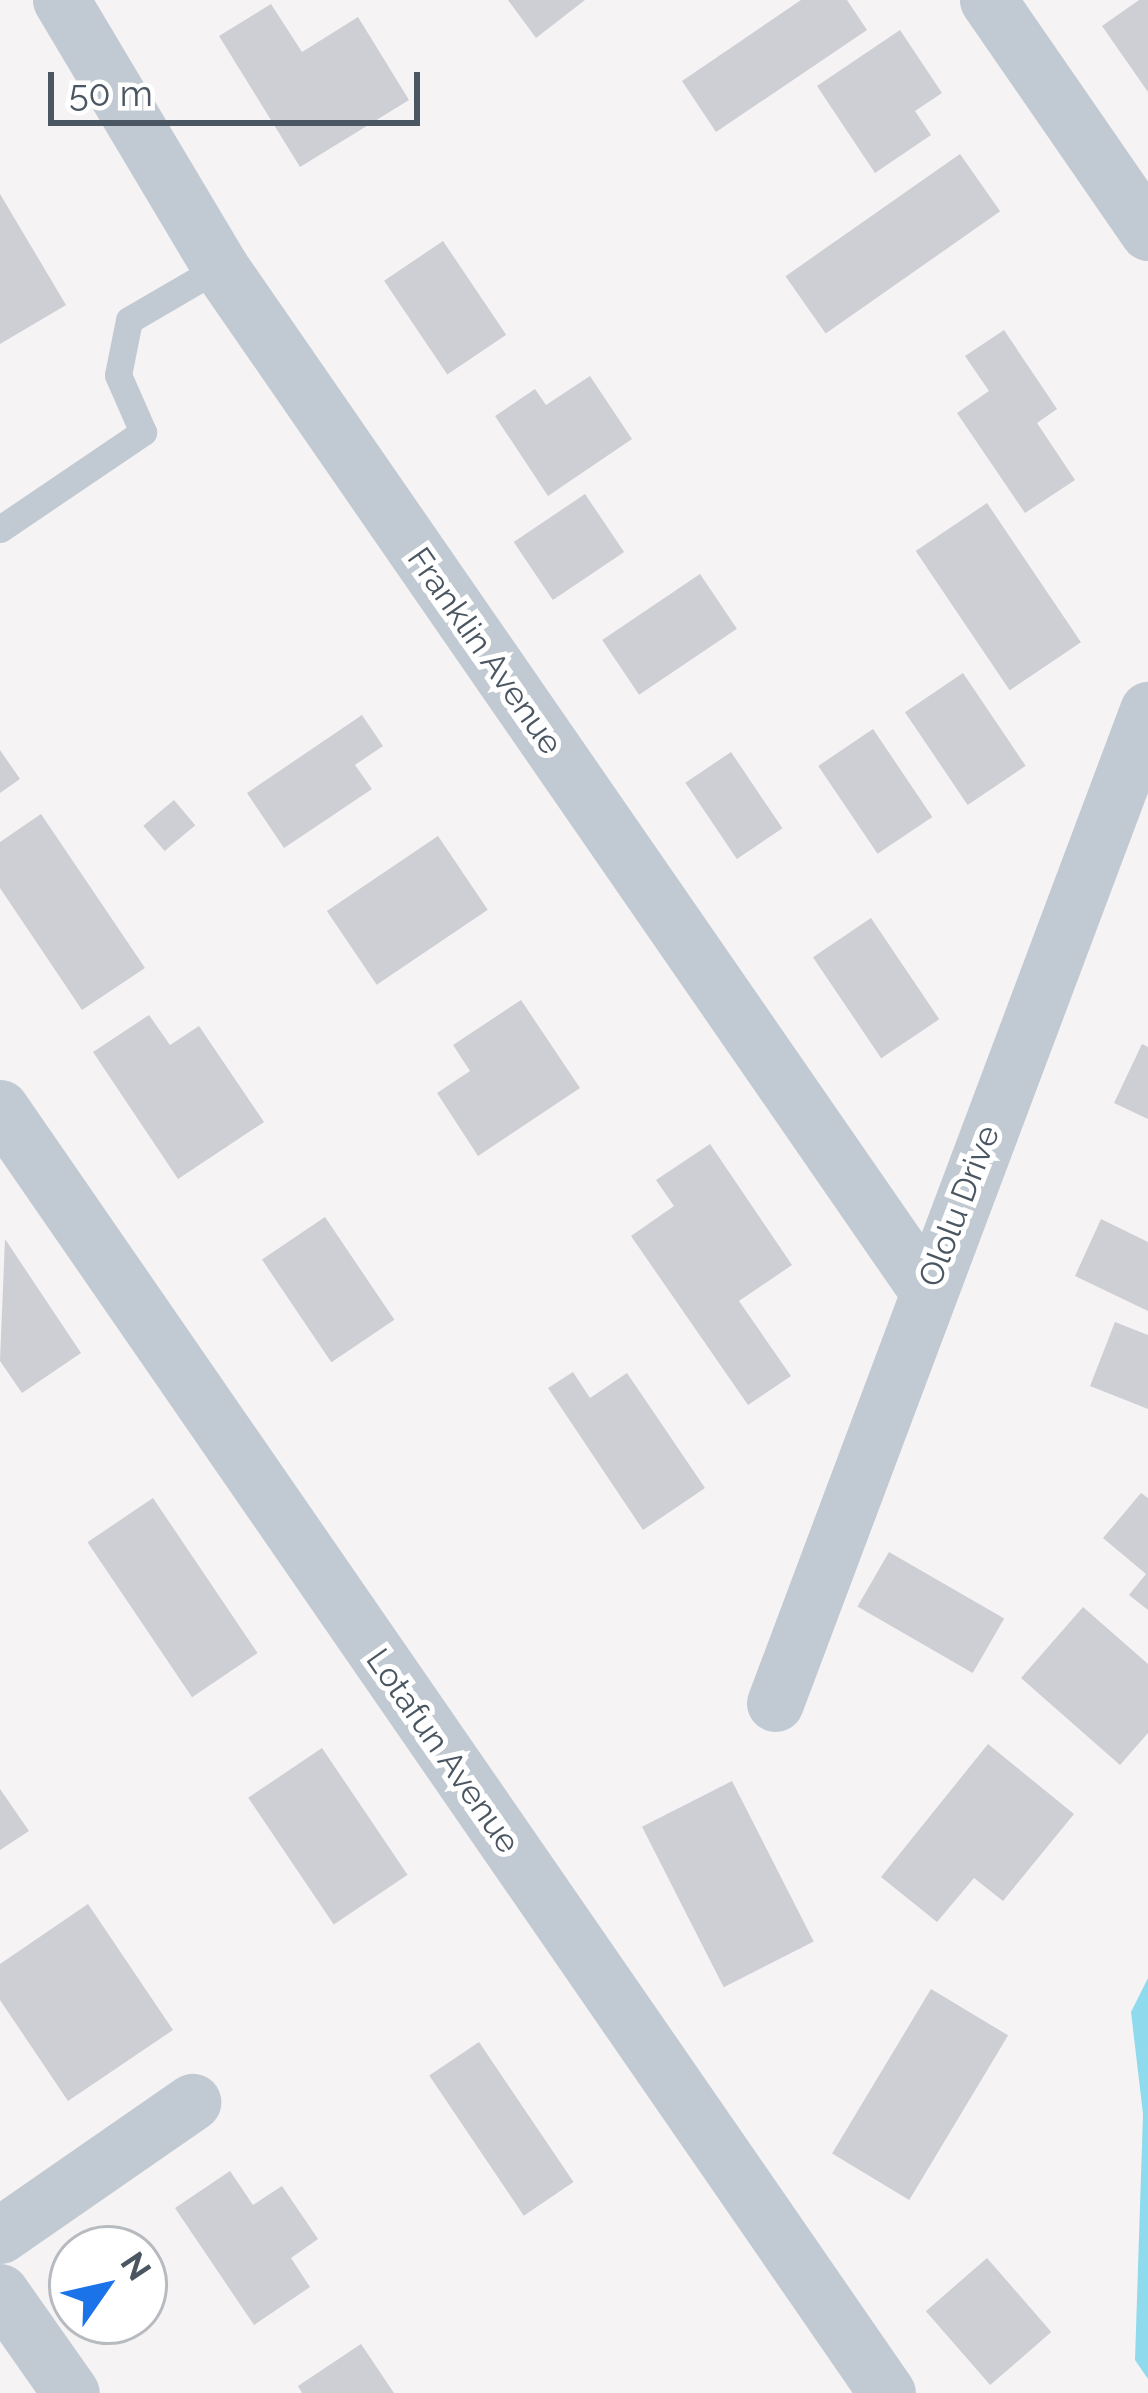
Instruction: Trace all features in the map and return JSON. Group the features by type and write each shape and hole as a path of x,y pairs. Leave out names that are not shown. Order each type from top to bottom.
{"street":[{"name":"Franklin Avenue","path":"61,0 220,267 927,1290"},
{"path":"988,0 1148,232"},
{"name":"Ololu Drive","path":"776,1703 1148,710"},
{"name":"Lotafun Avenue","path":"0,1108 886,2393"},
{"path":"0,2235 192,2102"},
{"path":"0,2292 71,2393"}],"lane":[{"path":"0,529 143,432 118,375 129,320 220,267"}],"water":[{"path":"1148,1978 1148,2379 1135,2360 1143,2114 1131,2012"}],"building":[{"path":"508,0 585,0 536,38"},
{"path":"801,0 847,0 867,30 716,132 682,81"},
{"path":"1139,0 1148,0 1148,92 1102,26"},
{"path":"271,4 302,52 358,17 409,100 300,167 219,36"},
{"path":"900,30 942,93 915,111 931,135 875,173 817,86"},
{"path":"960,154 1000,211 826,334 786,276"},
{"path":"0,194 66,305 0,344"},
{"path":"443,241 506,335 447,374 384,281"},
{"path":"1004,330 1057,409 1037,423 1075,480 1025,513 957,413 989,391 965,356"},
{"path":"590,376 632,439 548,496 495,416 535,389 546,405"},
{"path":"585,494 624,552 553,600 514,542"},
{"path":"987,503 1081,642 1010,690 916,551"},
{"path":"700,574 737,629 639,695 602,640"},
{"path":"963,673 1026,766 968,805 905,712"},
{"path":"362,715 383,746 355,765 372,789 284,848 247,793"},
{"path":"873,729 932,817 878,854 818,766"},
{"path":"0,750 20,779 0,793"},
{"path":"731,752 782,828 737,859 685,783"},
{"path":"174,800 195,825 165,851 143,826"},
{"path":"41,814 145,968 82,1010 0,888 0,842"},
{"path":"438,836 488,910 377,985 327,911"},
{"path":"871,918 939,1019 881,1058 813,957"},
{"path":"521,1000 580,1088 478,1156 437,1093 470,1071 453,1045"},
{"path":"149,1015 170,1045 199,1026 264,1122 178,1179 93,1052"},
{"path":"1142,1044 1148,1047 1148,1119 1114,1103"},
{"path":"710,1144 792,1265 739,1301 791,1376 748,1405 631,1236 674,1206 656,1180"},
{"path":"325,1217 394,1320 331,1362 262,1259"},
{"path":"1101,1219 1148,1242 1148,1311 1075,1276"},
{"path":"5,1239 81,1353 22,1393 0,1361"},
{"path":"1115,1322 1148,1335 1148,1409 1090,1386"},
{"path":"573,1372 590,1398 627,1373 705,1488 643,1530 548,1388"},
{"path":"1141,1493 1148,1498 1148,1610 1129,1595 1146,1574 1103,1538"},
{"path":"153,1498 258,1653 192,1697 88,1542"},
{"path":"889,1552 1004,1618 973,1673 858,1607"},
{"path":"1083,1607 1148,1664 1148,1733 1120,1765 1021,1678"},
{"path":"988,1744 1074,1814 1003,1901 974,1878 937,1922 881,1877"},
{"path":"322,1748 408,1875 334,1925 248,1798"},
{"path":"732,1781 814,1941 724,1987 642,1827"},
{"path":"0,1789 29,1831 0,1850"},
{"path":"88,1904 173,2030 68,2101 0,2000 0,1964"},
{"path":"931,1989 1008,2035 909,2200 832,2154"},
{"path":"479,2042 574,2182 524,2216 429,2076"},
{"path":"230,2171 253,2205 282,2186 318,2239 291,2258 310,2287 254,2325 175,2208"},
{"path":"987,2258 1051,2332 990,2385 926,2311"},
{"path":"361,2344 394,2393 302,2393 298,2386"}]}
